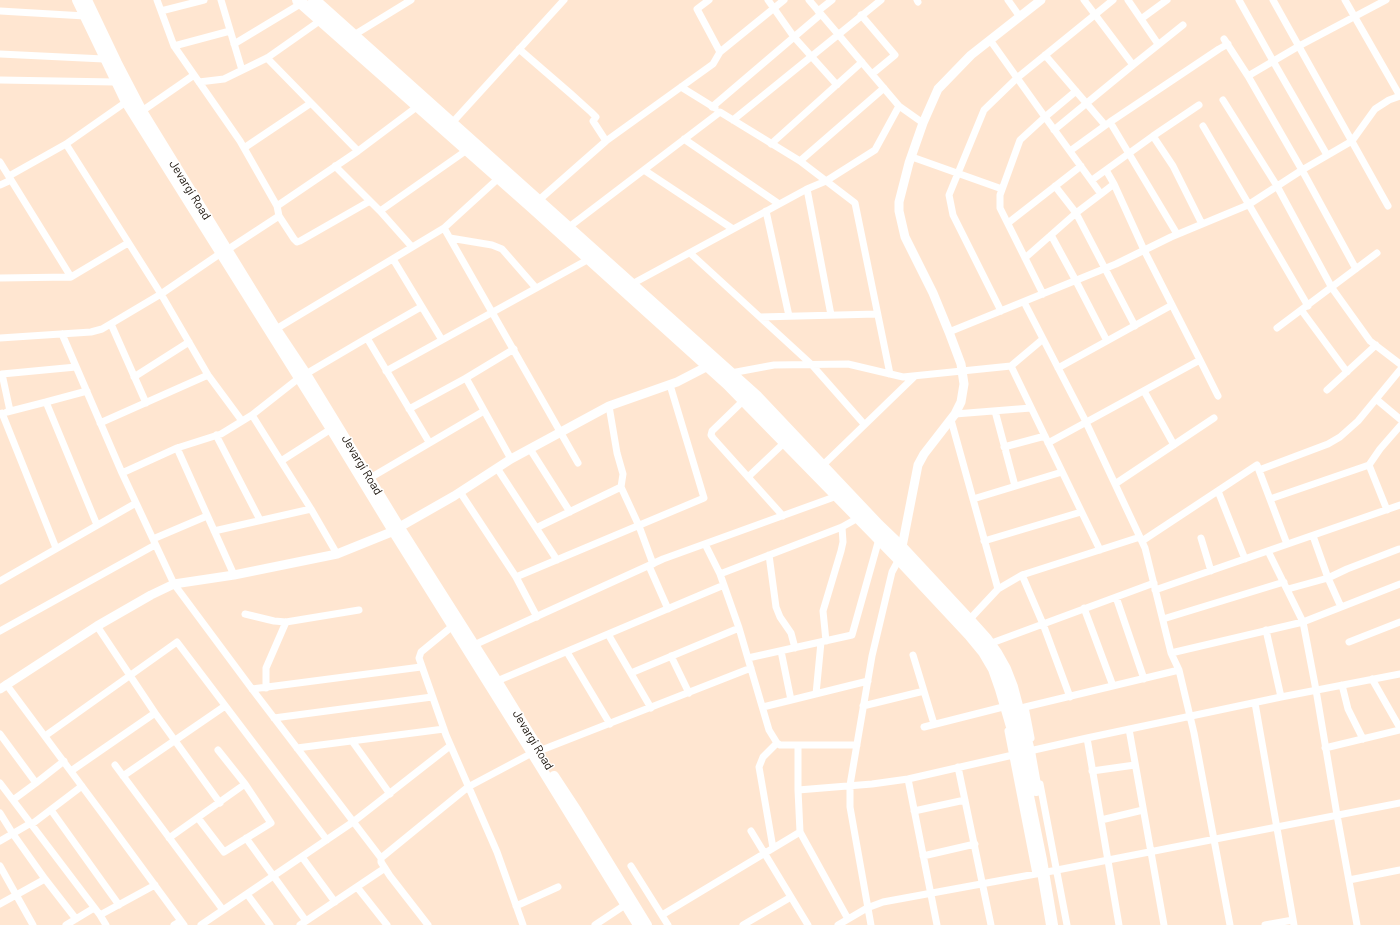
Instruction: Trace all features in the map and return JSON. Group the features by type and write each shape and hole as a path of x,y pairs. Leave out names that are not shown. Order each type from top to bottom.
{"main road":[{"path":"77,0 115,82 126,102 224,252 302,376 331,429 396,529"},
{"name":"Jevargi Road","path":"87,0 142,111 224,252 276,329 302,376 370,478 396,529 456,624 474,645 497,681 536,752 577,811 647,925"},
{"path":"314,0 452,123 589,259 711,363 731,373 757,397 878,525 970,635 984,652 1013,707"},
{"path":"300,2 467,150 539,200 632,284 711,363 728,384 858,518 879,539 901,553 969,620 989,644 1005,669 1012,687 1018,747 1045,859 1052,925"},
{"path":"456,624 536,752 638,925"},
{"path":"1047,875 1058,925"}],"street":[{"path":"157,0 174,46 244,148 277,206 279,216 297,242 370,201"},
{"path":"161,11 204,0"},
{"path":"221,0 242,70"},
{"path":"354,35 410,0"},
{"path":"452,123 564,0"},
{"path":"708,0 697,9 720,52"},
{"path":"768,0 794,37 837,85"},
{"path":"539,200 606,141 712,64 720,52 784,0"},
{"path":"809,0 899,106 924,123"},
{"path":"712,106 794,37 832,0"},
{"path":"733,120 881,0"},
{"path":"1008,0 1020,17"},
{"path":"871,925 850,807 850,785 863,706 872,656 892,572 901,553 918,466 924,454 953,417 961,402 964,384 961,364 949,332 933,293 905,237 898,211 899,202 912,157 938,89 954,71 990,40 1041,0"},
{"path":"1084,0 1133,65"},
{"path":"1001,311 953,215 949,195 984,110 1017,78 1113,0"},
{"path":"1128,0 1158,44"},
{"path":"1141,19 1167,0"},
{"path":"1239,0 1327,155"},
{"path":"1272,0 1388,206"},
{"path":"949,332 1105,269 1177,234 1248,205 1352,140 1375,109 1389,100 1400,96 1345,0"},
{"path":"1248,76 1299,46 1386,0"},
{"path":"234,44 300,2"},
{"path":"0,11 85,16"},
{"path":"862,15 896,55 872,74"},
{"path":"199,82 224,79 267,58 321,20"},
{"path":"1054,130 1183,25"},
{"path":"174,46 230,31"},
{"path":"990,40 1101,194"},
{"path":"1070,151 1108,123 1219,49 1226,41 1302,170 1356,269"},
{"path":"519,49 596,117 593,121 606,141"},
{"path":"0,54 104,59"},
{"path":"1045,56 1086,103 1108,123 1129,153 1177,234"},
{"path":"267,58 358,151"},
{"path":"771,144 862,62"},
{"path":"142,111 194,74"},
{"path":"0,80 115,82"},
{"path":"682,87 800,161 855,203 890,374"},
{"path":"800,161 884,88"},
{"path":"1043,294 1000,208 1000,195 1020,140 1045,116 1076,92"},
{"path":"1222,100 1277,186 1332,288 1370,340 1400,364"},
{"path":"0,184 66,144 126,102"},
{"path":"244,148 311,103"},
{"path":"277,206 358,151 418,106"},
{"path":"632,284 826,180 875,150 899,106"},
{"path":"1092,180 1153,136 1199,106"},
{"path":"569,227 720,112"},
{"path":"1203,126 1305,309 1347,372"},
{"path":"1153,136 1173,166 1202,224"},
{"path":"684,139 779,204"},
{"path":"66,144 161,294 208,375 242,422"},
{"path":"380,211 467,150"},
{"path":"912,157 1002,189"},
{"path":"0,162 71,277"},
{"path":"335,166 380,211 412,247"},
{"path":"1008,223 1081,166"},
{"path":"644,170 733,229"},
{"path":"1106,170 1114,184 1144,250 1218,396"},
{"path":"276,329 444,228 502,174"},
{"path":"1025,258 1076,213 1114,184"},
{"path":"1056,186 1076,213 1135,326"},
{"path":"807,189 831,315"},
{"path":"766,211 789,316"},
{"path":"0,338 91,332 110,324 161,294 279,216"},
{"path":"444,228 514,349 559,433 578,463"},
{"path":"1051,235 1106,341"},
{"path":"450,238 492,245 502,249 536,288"},
{"path":"0,278 71,277 128,243"},
{"path":"690,253 812,364 864,424"},
{"path":"1278,328 1377,253"},
{"path":"393,259 442,340"},
{"path":"386,371 589,259"},
{"path":"1024,302 1086,423 1145,548 1171,653 1179,670 1190,716 1215,840 1230,925"},
{"path":"1058,368 1172,305"},
{"path":"122,473 177,448 216,435 242,422 302,376 422,307"},
{"path":"760,317 877,314"},
{"path":"110,324 146,402"},
{"path":"62,334 122,473 174,584 252,690 381,858 385,868 428,925"},
{"path":"367,338 430,442"},
{"path":"731,373 774,365 848,364 903,377 1011,366 1043,339"},
{"path":"134,377 189,342"},
{"path":"1327,390 1376,345"},
{"path":"410,409 514,349"},
{"path":"1004,447 1046,440 1086,423 1200,360"},
{"path":"174,925 182,923 64,761 45,736 3,687 97,626 151,595 174,584 234,575 337,554 396,529 460,492 530,448 609,406 678,382 711,363"},
{"path":"1011,366 1100,550"},
{"path":"10,411 2,374 76,367"},
{"path":"1258,470 1334,441 1352,428 1400,370"},
{"path":"100,423 208,375"},
{"path":"822,466 915,376"},
{"path":"466,378 511,460"},
{"path":"516,577 704,498 670,385"},
{"path":"56,548 1,414 86,391"},
{"path":"1144,391 1174,446"},
{"path":"1376,399 1400,419"},
{"path":"744,400 712,431 711,434 783,516"},
{"path":"46,402 97,524"},
{"path":"609,406 622,474 621,487 639,526 651,565 668,609"},
{"path":"953,417 1031,408"},
{"path":"370,478 484,411"},
{"path":"995,411 1015,486"},
{"path":"252,415 311,509 337,554"},
{"path":"953,417 972,499 998,589"},
{"path":"1115,484 1214,418"},
{"path":"1270,499 1369,465 1380,449 1400,426"},
{"path":"281,461 331,429"},
{"path":"216,435 260,520"},
{"path":"748,477 785,442"},
{"path":"177,448 234,575"},
{"path":"530,448 570,512"},
{"path":"969,620 998,589 1022,575 1100,550 1141,539 1257,465 1287,544"},
{"path":"1369,465 1387,510"},
{"path":"497,468 557,560"},
{"path":"972,499 1062,472"},
{"path":"536,528 621,487"},
{"path":"1218,490 1245,559"},
{"path":"460,492 516,577 537,617"},
{"path":"474,645 651,565 837,496"},
{"path":"0,581 136,503"},
{"path":"989,644 1116,597 1211,571 1400,505"},
{"path":"214,531 311,509"},
{"path":"984,541 1081,512"},
{"path":"0,631 154,542 207,516"},
{"path":"720,574 842,527 858,518"},
{"path":"816,694 824,641 823,611 842,546 842,527"},
{"path":"1313,536 1328,578 1341,607"},
{"path":"1201,538 1211,571"},
{"path":"748,658 852,635 879,539"},
{"path":"705,544 724,585 739,628 769,730 776,744"},
{"path":"1288,589 1328,578 1347,569 1400,550"},
{"path":"1268,551 1303,622 1357,925"},
{"path":"769,555 776,607 780,617 791,632 795,648"},
{"path":"1022,575 1043,624 1070,697"},
{"path":"1162,619 1284,582"},
{"path":"1171,653 1303,622 1400,584"},
{"path":"497,681 724,585"},
{"path":"1116,597 1144,679"},
{"path":"1084,608 1113,686"},
{"path":"245,614 274,621 286,622 359,610"},
{"path":"266,688 266,668 286,622"},
{"path":"1349,642 1400,622"},
{"path":"456,624 421,652 419,658 450,746 496,852 516,906 520,925"},
{"path":"97,626 174,740 220,802"},
{"path":"631,673 739,628"},
{"path":"1266,630 1281,697"},
{"path":"608,634 651,708"},
{"path":"45,736 177,642 327,840"},
{"path":"781,651 791,700"},
{"path":"567,652 610,724"},
{"path":"913,655 934,724"},
{"path":"671,656 688,693"},
{"path":"252,690 422,667"},
{"path":"381,858 468,787 536,752 751,668"},
{"path":"924,727 1013,707 1070,697 1179,670"},
{"path":"1034,750 1281,697 1400,674"},
{"path":"1325,748 1400,729 1372,679"},
{"path":"763,707 868,681"},
{"path":"1342,685 1348,709 1363,739"},
{"path":"863,706 924,691"},
{"path":"274,718 432,697"},
{"path":"1255,703 1293,922 1265,925"},
{"path":"123,776 225,706"},
{"path":"1013,707 1034,750 1047,875"},
{"path":"1013,707 1013,755 1047,875 1067,925"},
{"path":"71,771 156,713"},
{"path":"297,748 444,729"},
{"path":"1129,729 1164,925"},
{"path":"0,734 36,783"},
{"path":"1087,738 1119,925"},
{"path":"352,741 390,794"},
{"path":"776,744 857,746"},
{"path":"773,848 759,767 763,757 776,744"},
{"path":"798,745 800,832 848,919"},
{"path":"201,925 354,822 450,746"},
{"path":"198,818 224,852 271,823 246,784 218,750"},
{"path":"798,790 872,784 908,779 1013,755"},
{"path":"13,800 64,761"},
{"path":"1092,771 1135,764"},
{"path":"115,765 223,910"},
{"path":"958,767 992,925"},
{"path":"908,779 937,925"},
{"path":"0,783 106,925"},
{"path":"169,838 246,784"},
{"path":"0,841 32,824 82,786"},
{"path":"914,811 965,800"},
{"path":"838,925 867,908 883,902 984,884 1047,875 1108,860 1400,803"},
{"path":"51,810 119,905"},
{"path":"1101,820 1143,810"},
{"path":"0,813 12,834 45,879 72,923 94,908"},
{"path":"750,831 808,925"},
{"path":"662,915 800,832"},
{"path":"246,838 273,876 303,923 385,868"},
{"path":"923,856 975,844"},
{"path":"302,857 335,902"},
{"path":"0,866 32,925"},
{"path":"632,866 668,925"},
{"path":"1348,880 1400,870"},
{"path":"0,904 45,879"},
{"path":"100,915 155,885"},
{"path":"357,887 387,925"},
{"path":"516,906 558,887"},
{"path":"247,894 270,925"},
{"path":"744,925 791,897"},
{"path":"595,925 626,904"}]}
